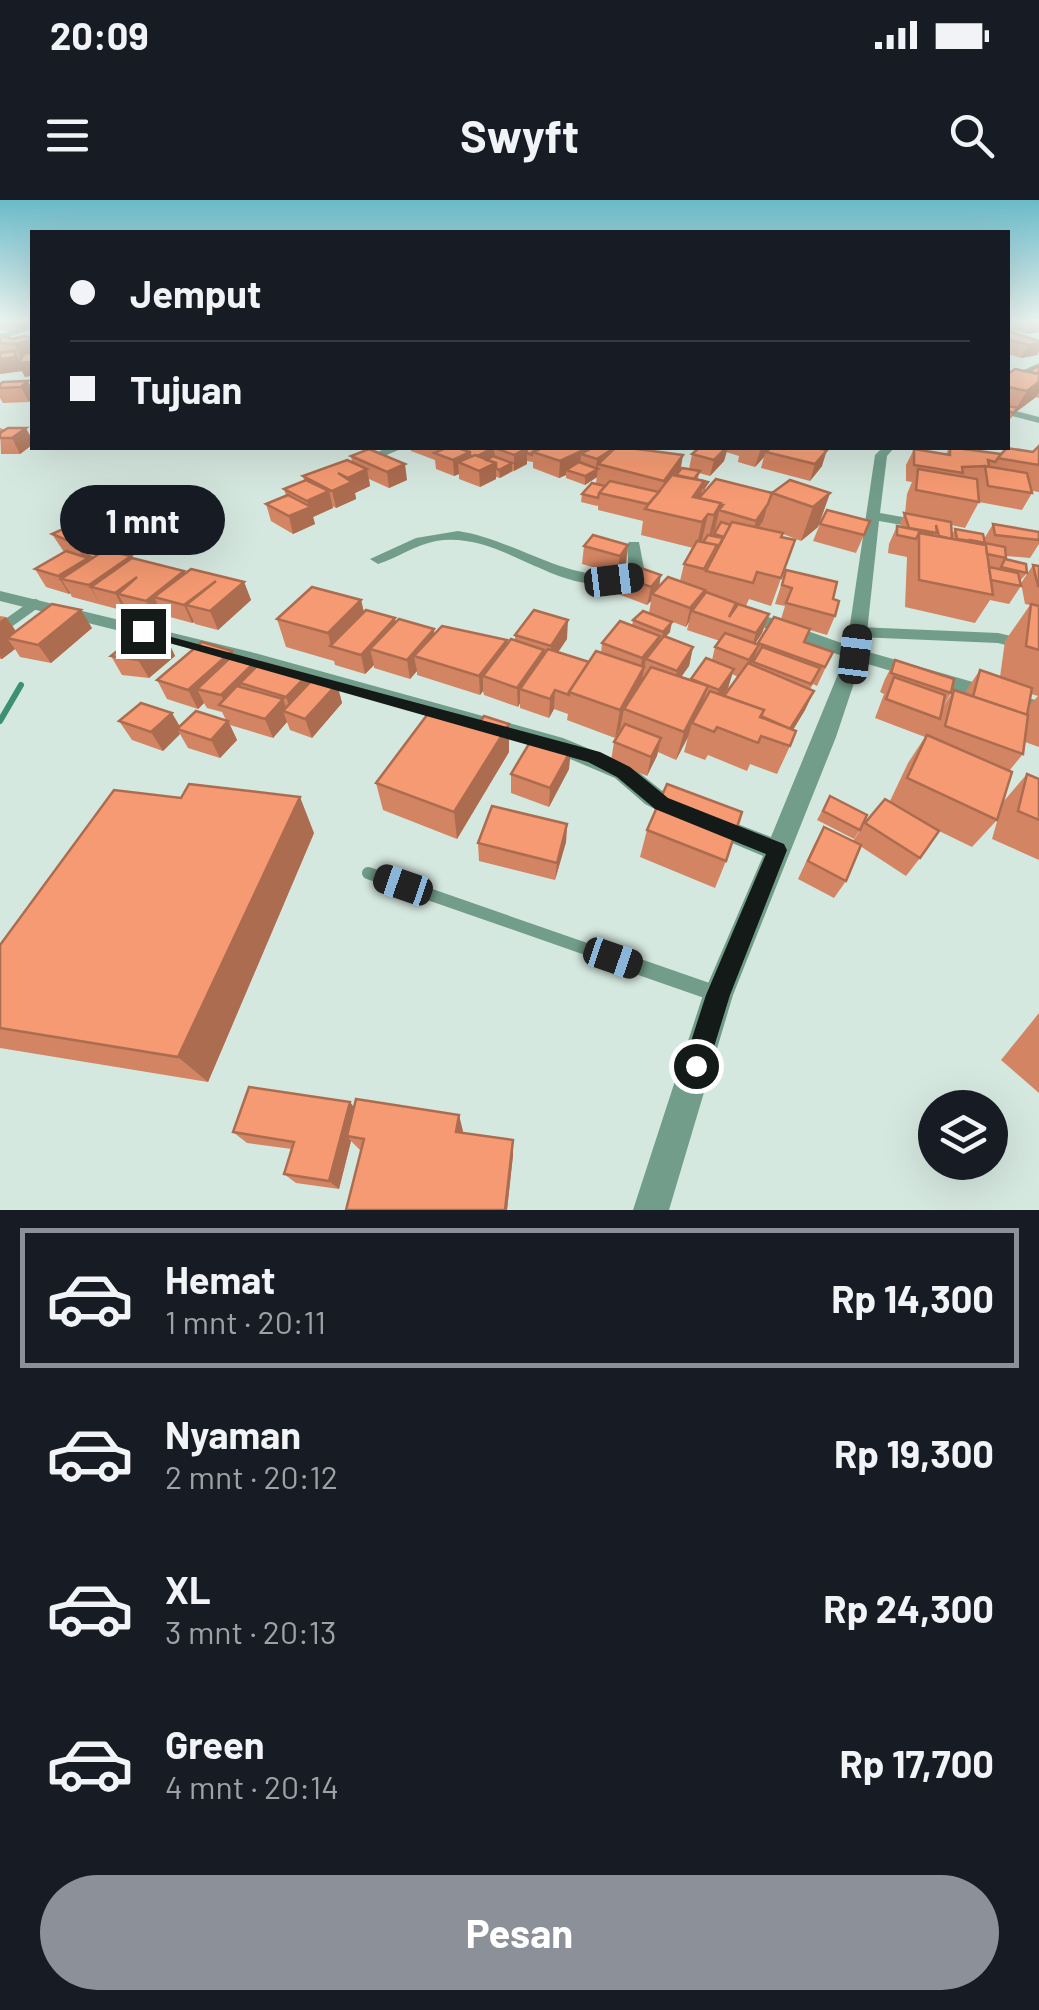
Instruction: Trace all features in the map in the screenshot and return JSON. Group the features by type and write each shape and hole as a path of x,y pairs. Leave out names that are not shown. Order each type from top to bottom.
{"street":[{"path":"1010,379 1034,368"},
{"path":"1010,372 1020,375"},
{"path":"1010,413 1039,420"},
{"path":"344,468 392,450"},
{"path":"651,1210 718,995 856,643 866,526 881,455 886,450"},
{"path":"866,526 947,529"},
{"path":"378,559 416,542 457,536 512,549 581,577 598,581 637,578 674,590"},
{"path":"634,545 637,578"},
{"path":"0,596 251,658 568,748 624,772 662,803 777,850"},
{"path":"728,609 856,643 1039,708"}],"lane":[{"path":"0,629 35,604"},
{"path":"856,643 998,638 1039,648"},
{"path":"368,872 718,995"}],"building":[{"path":"1015,369 1039,374 1039,382 1027,391 1010,387 1010,373"},
{"path":"28,381 21,387 0,388 3,382"},
{"path":"8,428 26,428 12,438 0,438 0,433"},
{"path":"1039,446 1039,465 997,458 1010,448 1033,452"},
{"path":"371,450 405,464 387,472 351,456"},
{"path":"441,450 470,452 453,460 434,453"},
{"path":"465,450 489,450 470,457 470,452"},
{"path":"538,450 584,450 560,461 533,452"},
{"path":"588,450 611,450 597,459 581,454"},
{"path":"613,450 683,455 664,481 598,464"},
{"path":"697,450 724,450 714,460 692,454"},
{"path":"768,450 827,450 815,464"},
{"path":"914,450 950,455 950,450 1001,454 995,462 988,460 989,466 962,467 963,473 914,465"},
{"path":"475,455 496,463 479,471 458,462"},
{"path":"493,456 512,463 499,470 496,463 487,460"},
{"path":"347,460 367,469 348,478 338,473 352,482 332,491 303,476"},
{"path":"579,462 598,469 585,476 566,470"},
{"path":"985,466 1027,473 1032,493 988,486"},
{"path":"682,468 700,471 694,479 676,475"},
{"path":"918,469 977,479 979,502 916,490"},
{"path":"672,475 704,481 693,497 721,503 714,515 708,514 702,522 645,509"},
{"path":"716,479 772,493 756,521 719,510 721,503 699,498"},
{"path":"306,480 329,491 307,501 284,489"},
{"path":"790,480 830,493 813,507 772,493"},
{"path":"610,481 659,492 648,504 599,493"},
{"path":"592,483 605,486 598,498 582,494"},
{"path":"288,495 311,507 289,516 266,504"},
{"path":"827,510 870,521 864,535 820,524"},
{"path":"904,513 951,522 952,539 939,536 936,525 937,533 909,528"},
{"path":"721,522 731,525 724,537 714,534"},
{"path":"732,522 783,533 781,537 795,540 781,578 757,572 753,583 706,571"},
{"path":"74,524 97,534 76,544 52,534"},
{"path":"993,524 1039,532 1039,540 995,535"},
{"path":"897,526 932,535 919,533 916,539 897,535"},
{"path":"955,529 983,534 985,543 957,539"},
{"path":"919,533 986,545 993,595 919,580"},
{"path":"593,535 628,545 620,556 584,546"},
{"path":"708,535 723,538 718,547 703,542"},
{"path":"970,540 1005,547 1006,558 987,554 986,545"},
{"path":"697,541 717,545 704,569 684,564"},
{"path":"104,544 121,551 105,550 93,558 84,554"},
{"path":"105,550 131,556 89,585 61,579"},
{"path":"66,551 88,558 58,576 35,569"},
{"path":"132,558 184,571 146,601 118,594 137,577 115,593 91,587"},
{"path":"1005,559 1026,564 1027,573 1001,567"},
{"path":"632,565 661,575 651,587 621,576"},
{"path":"1033,565 1039,566 1039,586 1038,586"},
{"path":"989,567 1018,573 1021,586 991,580"},
{"path":"191,569 244,582 210,611 186,605 216,581 184,605 154,597"},
{"path":"786,570 837,582 833,599 839,601 835,616 786,603 792,588 782,585"},
{"path":"668,577 705,590 690,608 652,594"},
{"path":"312,587 361,600 328,633 277,619"},
{"path":"706,592 736,603 729,617 738,604 769,614 756,633 692,611"},
{"path":"52,604 81,610 38,645 7,638"},
{"path":"1031,604 1039,606 1039,650 1026,646"},
{"path":"366,610 395,618 361,655 330,646"},
{"path":"534,610 568,620 551,646 515,635"},
{"path":"643,611 672,622 663,632 633,620"},
{"path":"774,617 810,629 804,642 833,652 825,667 758,643"},
{"path":"399,619 434,629 407,660 370,649"},
{"path":"620,621 660,636 642,658 602,643"},
{"path":"442,626 507,640 479,676 414,656"},
{"path":"142,631 166,637 138,660 111,656"},
{"path":"725,633 759,645 749,660 715,647"},
{"path":"664,636 693,647 677,671 646,659"},
{"path":"511,639 544,650 517,688 483,676"},
{"path":"202,642 232,651 188,690 157,680"},
{"path":"762,647 820,668 811,684 753,662"},
{"path":"548,649 589,662 569,695 555,690 550,699 520,689"},
{"path":"596,651 644,667 620,710 569,692"},
{"path":"233,655 256,661 221,695 197,689"},
{"path":"706,658 734,669 719,690 691,679"},
{"path":"895,660 954,679 951,693 891,673"},
{"path":"261,662 307,675 286,697 240,683"},
{"path":"748,663 814,691 790,729 761,716 764,710 724,696"},
{"path":"651,667 708,686 684,732 624,709"},
{"path":"980,670 1032,688 1027,715 973,697"},
{"path":"315,677 337,684 305,719 283,711"},
{"path":"894,677 945,695 940,719 886,699"},
{"path":"237,686 283,699 265,719 219,705"},
{"path":"954,690 1028,715 1023,754 945,726"},
{"path":"710,691 764,710 760,717 796,731 790,746 761,736 758,743 717,727 714,732 692,723"},
{"path":"141,703 172,713 151,732 119,721"},
{"path":"196,711 228,721 211,740 177,729"},
{"path":"430,711 477,726 484,716 509,724 454,812 376,783"},
{"path":"625,724 661,738 651,757 614,742"},
{"path":"927,735 1012,772 997,820 907,778"},
{"path":"533,737 571,750 550,788 511,774"},
{"path":"1027,774 1039,779 1039,820 1018,811"},
{"path":"189,784 300,797 178,1057 0,1028 0,945 114,790 181,798"},
{"path":"667,784 742,812 726,861 647,830"},
{"path":"830,796 867,815 860,830 823,811"},
{"path":"885,799 939,831 920,858 865,823"},
{"path":"492,806 567,824 557,863 478,843"},
{"path":"824,827 861,845 846,881 808,861"},
{"path":"249,1087 350,1102 329,1181 284,1174 294,1142 233,1132"},
{"path":"356,1099 459,1115 456,1132 513,1140 505,1210 346,1210 364,1139 347,1136"}],"waterway":[{"path":"0,721 21,685"}],"route":[{"path":"143,631 594,756 624,772 662,803 777,850 718,995 696,1066"}]}
